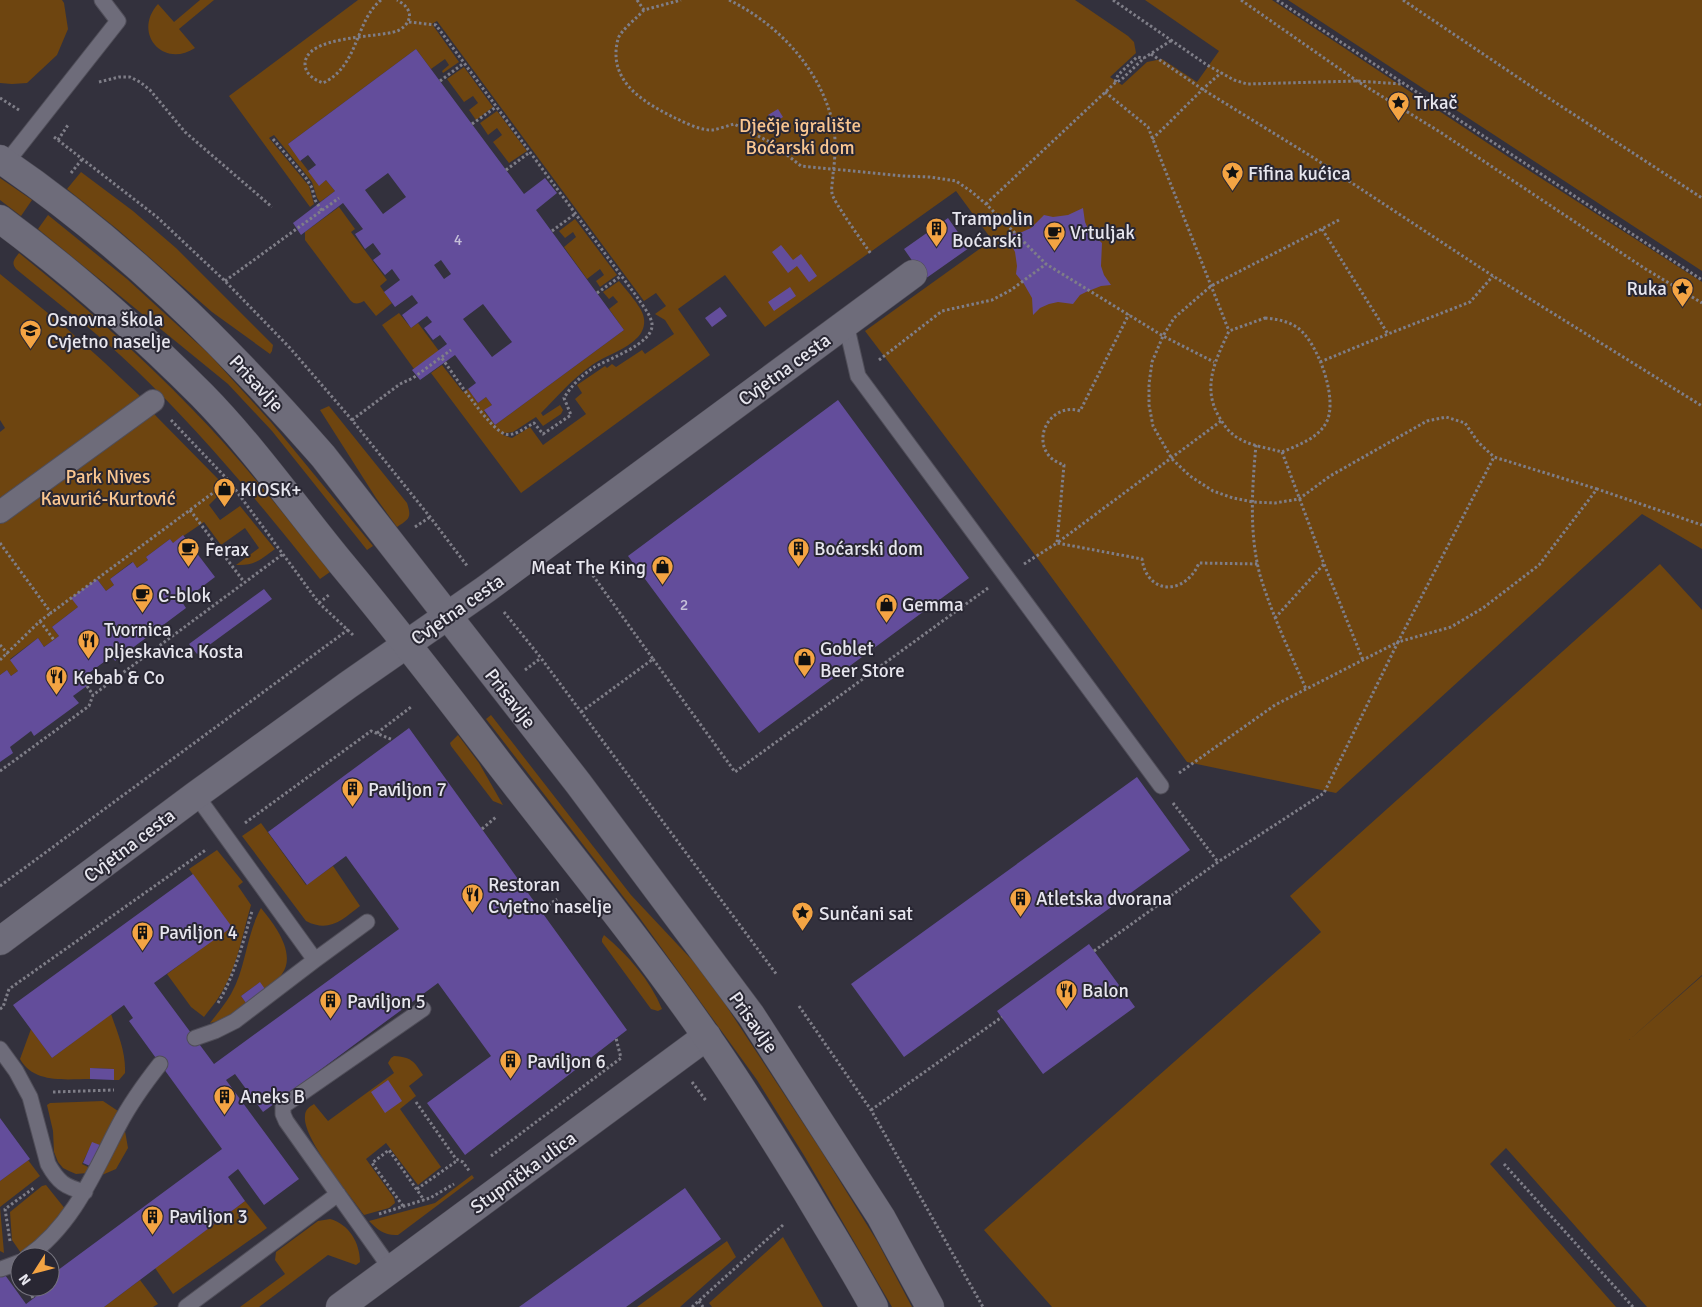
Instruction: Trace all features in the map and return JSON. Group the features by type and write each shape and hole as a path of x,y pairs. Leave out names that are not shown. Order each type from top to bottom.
{"street":[{"name":"Prisavlje","path":"3,161 67,207 137,264 198,321 323,456 578,783 751,1015 881,1217 930,1307"},
{"path":"0,219 63,268 131,327 204,397 293,502 407,645 707,1036 791,1167 874,1307"},
{"name":"Cvjetna cesta","path":"0,941 196,796 486,589 914,274"},
{"path":"0,512 153,401"},
{"name":"Stupnička ulica","path":"340,1307 707,1036"}],"lane":[{"name":"Prisavlje","path":"3,161 118,21 102,0"},
{"path":"846,324 858,376 1161,786"},
{"path":"196,796 315,960"},
{"path":"198,1037 216,1031 235,1021 367,922"},
{"path":"391,1269 286,1121 282,1114 283,1106 424,1009"},
{"path":"0,1049 5,1067 27,1092 48,1164 57,1180 70,1188 85,1192"},
{"path":"40,1247 60,1228 85,1192 120,1123 160,1064"},
{"path":"186,1307 338,1194"}],"path":[{"path":"382,0 370,13 360,37 343,68 333,79 323,83 314,80 308,74 306,65 307,57 316,48 335,40 360,37 398,31 409,22 410,15 406,7 397,0"},
{"path":"637,0 644,10"},
{"path":"681,0 644,10 619,37 616,59 622,78 636,95 656,109 690,125 711,130 734,124 772,143 800,166 956,181 986,204 1046,264 1162,336 1214,362"},
{"path":"729,0 742,6 775,30 804,60 823,94 834,130 832,195 871,254"},
{"path":"1112,0 1221,73 1247,84 1357,82 1404,84"},
{"path":"1241,0 1357,82 1440,132 1644,268 1702,303"},
{"path":"1277,0 1702,280"},
{"path":"1403,0 1702,198"},
{"path":"409,22 436,25 621,276 651,318 653,326 649,334 638,345 594,368 580,379 564,398 571,415 544,434 534,423 514,434 506,435 493,427 441,357"},
{"path":"986,204 1115,83 1144,58 1172,40"},
{"path":"1151,54 1314,158 1493,276 1702,406"},
{"path":"440,81 464,63"},
{"path":"1152,139 1181,113 1202,88 1221,73"},
{"path":"94,86 99,82 119,77 130,77 140,82 150,90 185,132 272,207"},
{"path":"1105,92 1148,127 1229,331"},
{"path":"0,98 23,113"},
{"path":"472,124 496,107"},
{"path":"58,140 69,124"},
{"path":"52,136 83,158 157,217 290,348 352,420 430,516 473,573"},
{"path":"273,139 306,178 322,211"},
{"path":"506,170 530,152"},
{"path":"68,177 83,158"},
{"path":"225,282 339,198"},
{"path":"552,231 575,214"},
{"path":"1339,220 1211,286 1174,318 1162,336 1152,362 1149,405 1154,426 1172,459 1190,476 1213,491 1233,498 1252,502 1274,503 1299,499 1330,476 1427,421 1446,417 1465,423 1478,442 1494,457 1597,489 1702,525"},
{"path":"1322,229 1388,334"},
{"path":"858,376 942,311 992,300 1011,290 1046,264"},
{"path":"597,293 621,276"},
{"path":"1320,362 1470,302 1493,276"},
{"path":"1057,543 1064,465 1052,459 1047,453 1044,444 1046,426 1056,413 1072,409 1080,411 1129,314"},
{"path":"1265,318 1278,319 1299,328 1310,342 1320,362 1331,396 1327,421 1320,431 1307,441 1282,452 1239,439 1230,432 1221,421 1210,397 1214,362 1229,331 1265,318"},
{"path":"352,420 400,384 413,378 451,350"},
{"path":"153,401 229,481 319,603 349,629 353,635"},
{"path":"589,570 735,772 1005,576 1057,543 1221,421"},
{"path":"1256,445 1252,502 1260,574 1275,618 1306,690"},
{"path":"1282,452 1324,564 1363,660"},
{"path":"1094,951 1218,862 1324,793 1398,642 1494,457"},
{"path":"0,660 40,621 229,481"},
{"path":"1218,862 1161,786 1275,706 1398,642 1451,627 1483,608 1539,565 1597,489"},
{"path":"190,510 244,582"},
{"path":"0,542 51,613"},
{"path":"1057,543 1142,559 1146,573 1152,580 1159,585 1168,587 1180,586 1189,580 1199,563 1258,564"},
{"path":"0,771 89,706 93,694 283,554"},
{"path":"1275,618 1324,564"},
{"path":"503,611 581,712 777,975"},
{"path":"40,621 54,640"},
{"path":"0,886 349,629"},
{"path":"0,645 8,654"},
{"path":"581,712 653,659"},
{"path":"87,686 93,694"},
{"path":"376,734 411,707"},
{"path":"0,1009 3,1007 9,989 371,731 393,740"},
{"path":"482,829 496,817"},
{"path":"198,1037 227,988 239,958 260,884"},
{"path":"540,911 557,899"},
{"path":"799,1006 872,1110 983,1307"},
{"path":"872,1110 1002,1017"},
{"path":"490,1157 621,1058 616,1038"},
{"path":"688,1077 707,1102"},
{"path":"27,1092 141,1090"},
{"path":"416,1102 456,1159 463,1162 470,1172"},
{"path":"403,1206 372,1163 389,1150 424,1200"},
{"path":"417,1189 458,1159"},
{"path":"1504,1164 1633,1307"},
{"path":"463,1177 474,1169"},
{"path":"10,1256 5,1209 53,1173"},
{"path":"357,1221 424,1200 456,1182"},
{"path":"692,1307 783,1225"},
{"path":"699,1301 703,1307"}],"green space":[{"path":"0,0 62,0 64,3 68,29 57,55 27,83 0,83"},
{"path":"200,0 214,0 179,29 195,48 183,53 172,54 162,51 155,45 150,36 148,26 151,15 158,4 174,22"},
{"name":"Dječje igralište Boćarski dom","path":"358,0 1075,0 1134,42 1136,53 1110,77 1122,85 1147,62 1162,59 1197,82 1219,51 1145,0 1272,0 1519,164 1702,282 1702,549 1642,514 1336,793 1187,762 1041,563 865,331 992,240 956,191 765,327 725,275 678,309 710,355 521,493 431,373 442,365 463,392 468,389 478,403 486,397 492,405 484,411 495,425 624,330 609,309 618,302 613,296 609,299 603,292 619,281 641,310 644,327 633,342 585,370 541,413 543,416 560,405 563,410 561,414 543,426 536,417 513,432 503,435 512,438 530,427 543,445 586,414 575,399 582,393 577,385 605,366 607,368 612,364 616,367 642,350 645,354 674,334 665,320 655,314 666,306 656,293 644,301 437,21 432,24 459,62 443,73 442,71 449,65 445,59 431,69 416,49 288,144 319,185 326,180 335,191 320,202 312,182 274,135 269,138 309,186 314,204 310,207 229,96"},
{"path":"1288,0 1702,0 1702,271"},
{"path":"464,67 493,107 476,120 469,110 478,103 473,96 464,102 447,79"},
{"path":"497,111 527,151 509,163 493,142 502,135 497,128 488,135 480,123"},
{"path":"81,172 133,211 176,248 273,345 270,354 212,312 117,229 67,189"},
{"path":"0,178 32,200 21,216 0,200"},
{"path":"339,207 355,229 351,232 387,280 380,286 392,303 376,316 364,301 357,304 350,300 305,240 305,232"},
{"path":"48,215 127,279 209,354 271,422 373,546 367,550 272,431 228,384 38,229"},
{"path":"575,219 617,275 600,287 596,281 604,275 600,269 587,279 564,247 576,237 573,232 565,238 559,231"},
{"path":"19,253 109,329 193,410 247,469 330,572 320,579 231,471 160,394 106,343 16,269 14,261"},
{"name":"Park Nives Kavurić-Kurtović","path":"0,274 65,327 105,363 142,398 156,416 218,479 225,489 209,505 220,520 240,506 275,549 253,563 236,565 259,548 245,528 221,545 204,522 173,543 170,539 146,557 148,560 137,568 132,562 110,579 114,585 106,591 97,579 72,598 78,607 52,627 59,636 44,647 38,638 10,659 18,671 11,676 7,670 0,675 0,432 5,428 0,420"},
{"path":"399,313 411,328 418,323 439,351 414,369 382,325"},
{"path":"329,406 407,503 408,518 397,527 376,498 320,410"},
{"path":"1660,564 1702,610 1702,975 1629,1040 1702,976 1702,1307 1647,1307 1506,1148 1490,1164 1616,1307 1052,1307 984,1230 1321,932 1290,896"},
{"path":"491,715 631,895 693,961 725,1004 820,1149 877,1241 912,1307 892,1307 805,1157 757,1080 639,917 486,719"},
{"path":"458,735 479,763 503,805 493,801 451,746 450,743"},
{"path":"261,823 306,885 333,866 360,906 341,920 328,925 322,926 306,921 242,836"},
{"path":"217,850 243,882 238,886 251,905 237,958 229,978 220,995 204,1017 191,1007 167,974 231,927 189,869"},
{"path":"261,908 282,939 287,957 286,966 282,974 272,984 265,989 259,983 241,996 246,1003 223,1020 210,1023 229,998 236,984 252,929"},
{"path":"604,935 645,978 662,1009 658,1011 651,1009 602,942"},
{"path":"111,1014 124,1058 125,1073 119,1080 114,1080 114,1069 91,1068 90,1079 51,1078 33,1073 20,1059 31,1029 52,1058"},
{"path":"394,1056 404,1057 412,1061 423,1075 409,1086 416,1096 400,1109 441,1167 418,1185 386,1143 366,1159 394,1198 395,1203 389,1208 364,1215 319,1152 306,1126 305,1114 314,1104 328,1121 394,1073 388,1063"},
{"path":"103,1101 118,1111 100,1145 92,1143 82,1164 90,1168 87,1173 76,1174 63,1168 54,1152 53,1131 47,1105 50,1103"},
{"path":"125,1131 128,1148 116,1169 102,1175"},
{"path":"28,1160 40,1176 0,1207 0,1181"},
{"path":"472,1175 474,1178 398,1235 382,1232 369,1221 435,1203"},
{"path":"46,1185 66,1210 49,1232 29,1247 17,1247 12,1240 10,1212 42,1186"},
{"path":"245,1201 267,1228 173,1294 155,1268"},
{"path":"0,1207 4,1253 0,1251"},
{"path":"330,1219 343,1225 352,1235 356,1241 360,1262 356,1265 328,1255 259,1307 240,1307 285,1274 275,1260 276,1252 318,1221"},
{"path":"783,1237 823,1307 712,1307 709,1303"},
{"path":"727,1241 736,1257 680,1307 637,1307"},
{"path":"140,1280 158,1304 153,1307 104,1307"}],"building":[{"path":"416,49 524,194 545,178 557,193 536,210 624,330 495,425 484,410 492,405 486,397 478,403 468,389 476,383 455,355 420,380 412,370 447,344 440,335 433,340 424,328 432,322 427,316 411,328 402,315 418,303 412,295 395,307 384,292 400,280 392,269 385,275 373,260 381,254 373,243 365,249 355,234 363,229 343,203 301,235 293,223 335,191 326,180 319,186 308,171 316,165 308,155 300,161 288,144","holes":["388,173 406,197 383,214 365,190","441,260 451,274 444,279 434,265","483,304 512,342 492,357 463,319"]},
{"path":"778,109 783,117 774,123 768,115"},
{"path":"1083,208 1085,222 1089,231 1102,243 1101,266 1104,275 1111,285 1101,286 1080,295 1073,304 1058,302 1049,304 1040,308 1033,315 1032,298 1016,274 1015,252 1006,235 1031,228 1044,215 1053,217 1068,215"},
{"name":"Trampolin Boćarski","path":"948,218 969,248 925,279 904,249"},
{"path":"781,245 793,260 801,254 817,276 809,282 797,266 788,273 772,252"},
{"path":"790,287 796,296 774,311 768,302"},
{"path":"720,307 727,316 712,327 705,318"},
{"name":"Boćarski dom","path":"838,400 969,578 759,733 628,556"},
{"path":"183,535 215,577 182,602 186,608 115,661 112,656 89,673 95,680 73,696 79,703 34,736 31,731 10,747 13,753 0,762 0,675 7,670 11,676 18,671 10,660 38,638 44,647 59,636 52,627 78,607 71,598 97,579 106,591 114,585 110,579 133,562 137,568 148,560 146,557 170,539 173,543"},
{"path":"264,589 272,599 197,654 189,644"},
{"path":"409,728 627,1030 465,1155 427,1103 491,1056 438,983 263,1112 235,1074 226,1080 299,1179 264,1205 238,1169 228,1177 245,1201 104,1307 0,1307 0,1268 10,1282 10,1297 21,1297 26,1304 35,1297 60,1297 60,1269 222,1149 129,1021 133,1018 124,1005 52,1058 13,1005 193,874 232,927 154,983 214,1064 399,929 346,856 307,885 268,832"},
{"name":"Atletska dvorana","path":"1137,777 1190,850 904,1057 851,984"},
{"name":"Balon","path":"1089,944 1135,1007 1043,1074 997,1011"},
{"path":"260,982 265,989 246,1003 241,996"},
{"path":"90,1068 114,1069 114,1080 90,1079"},
{"path":"388,1080 402,1101 385,1113 371,1092"},
{"path":"0,1118 30,1159 0,1181"},
{"path":"92,1142 100,1145 90,1166 83,1163"},
{"path":"685,1188 721,1239 626,1307 519,1307"}],"place":[{"name":"Trkač","path":"1398,121"},
{"name":"Fifina kućica","path":"1232,192"},
{"name":"Trampolin Boćarski","path":"936,248"},
{"name":"Vrtuljak","path":"1054,251"},
{"name":"Ruka","path":"1683,307"},
{"name":"Osnovna škola Cvjetno naselje","path":"31,349"},
{"name":"KIOSK+","path":"224,508"},
{"name":"Boćarski dom","path":"798,567"},
{"name":"Ferax","path":"189,568"},
{"name":"Meat The King","path":"662,586"},
{"name":"C-blok","path":"142,614"},
{"name":"Gemma","path":"886,623"},
{"name":"Tvornica pljeskavica Kosta","path":"88,659"},
{"name":"Goblet Beer Store","path":"804,678"},
{"name":"Kebab & Co","path":"57,696"},
{"name":"Paviljon 7","path":"352,808"},
{"name":"Restoran Cvjetno naselje","path":"472,914"},
{"name":"Atletska dvorana","path":"1020,917"},
{"name":"Sunčani sat","path":"803,932"},
{"name":"Paviljon 4","path":"143,951"},
{"name":"Balon","path":"1066,1009"},
{"name":"Paviljon 5","path":"331,1020"},
{"name":"Paviljon 6","path":"511,1080"},
{"name":"Aneks B","path":"224,1115"},
{"name":"Paviljon 3","path":"153,1235"}]}
